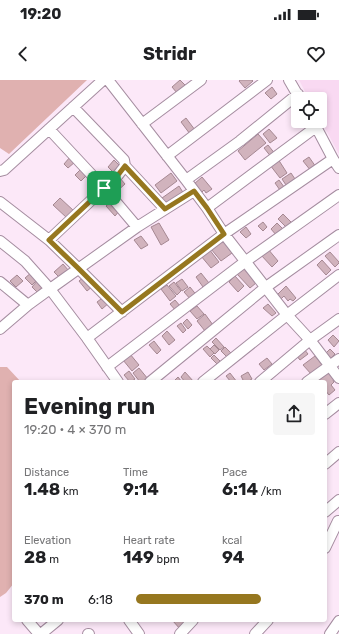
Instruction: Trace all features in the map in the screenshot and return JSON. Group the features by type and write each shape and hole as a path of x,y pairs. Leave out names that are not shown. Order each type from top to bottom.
{"street":[{"path":"0,171 4,170 103,80"},
{"path":"108,80 186,180 224,234 287,315 310,340 339,378"},
{"path":"142,124 201,80"},
{"path":"167,156 266,80"},
{"path":"289,80 296,92"},
{"path":"186,180 291,103"},
{"path":"73,107 124,160 125,166 165,209"},
{"path":"207,208 309,128"},
{"path":"316,128 339,168"},
{"path":"49,129 104,188 137,227"},
{"path":"87,338 224,234 333,159"},
{"path":"49,240 125,166"},
{"path":"0,329 28,305 137,227 194,191"},
{"path":"107,367 246,261 339,195"},
{"path":"0,202 49,240 122,312"},
{"path":"152,380 266,287 339,235"},
{"path":"0,241 26,262 50,289 117,380"},
{"path":"206,380 339,275"},
{"path":"0,282 28,305"},
{"path":"262,380 310,340 339,319"},
{"path":"310,380 339,359"},
{"path":"327,412 339,403"},
{"path":"327,462 339,452"},
{"path":"327,510 339,500"},
{"path":"327,517 339,521 327,544"},
{"path":"330,634 339,621"},
{"path":"29,622 40,634 55,622"},
{"path":"180,634 191,622"},
{"path":"255,634 266,622"}],"shaded area":[{"path":"0,80 87,80 9,154 0,148"},
{"path":"299,80 339,80 339,154 325,128 327,128 327,92 305,92"},
{"path":"0,367 7,367 19,380 12,380 12,586 6,593 0,597"}],"building":[{"path":"180,80 186,86 177,93 172,87"},
{"path":"239,81 253,81 245,88"},
{"path":"272,87 277,94 271,99 265,93"},
{"path":"186,118 195,130 190,134 181,122"},
{"path":"269,129 277,138 270,143 263,134"},
{"path":"258,134 266,143 245,160 238,151"},
{"path":"268,145 276,155 272,158 264,148"},
{"path":"70,157 75,162 68,168 64,164"},
{"path":"309,157 316,167 311,171 303,161"},
{"path":"278,159 287,173 280,178 270,165"},
{"path":"114,160 121,167 115,174 108,167"},
{"path":"82,168 88,174 81,181 75,175"},
{"path":"171,173 177,181 161,193 155,185"},
{"path":"291,173 297,182 288,188 282,179"},
{"path":"119,177 125,184 115,193 109,186"},
{"path":"202,177 212,189 206,193 204,190 201,193 194,184"},
{"path":"279,180 287,191 282,193 275,183"},
{"path":"179,186 184,194 168,206 162,198"},
{"path":"60,198 74,211 67,218 53,205"},
{"path":"112,201 120,210 115,216 106,206"},
{"path":"283,214 291,222 286,227 278,219"},
{"path":"263,222 267,227 263,231 258,226"},
{"path":"159,223 169,240 161,245 151,227"},
{"path":"277,223 284,230 277,236 271,229"},
{"path":"246,227 251,234 246,238 240,232"},
{"path":"141,236 148,245 141,249 134,240"},
{"path":"222,240 232,253 221,261 211,249"},
{"path":"209,249 219,262 211,268 201,256"},
{"path":"268,249 278,261 272,267 261,255"},
{"path":"330,252 339,262 335,267 325,256"},
{"path":"322,260 331,270 326,275 317,265"},
{"path":"63,264 69,271 61,279 54,272"},
{"path":"244,269 256,283 250,288 237,274"},
{"path":"32,272 38,279 32,285 25,278"},
{"path":"201,273 209,283 203,287 196,277"},
{"path":"17,275 23,281 16,287 10,281"},
{"path":"85,276 93,286 87,291 79,281"},
{"path":"235,276 244,286 238,292 229,282"},
{"path":"182,279 188,287 182,291 176,283"},
{"path":"38,280 44,286 37,292 32,287"},
{"path":"174,282 181,291 177,295 169,286"},
{"path":"167,285 176,296 170,301 161,289"},
{"path":"286,286 296,298 293,301 290,299 288,301 284,296 281,299 277,295"},
{"path":"190,287 198,297 192,301 184,292"},
{"path":"105,296 110,302 102,309 97,302"},
{"path":"175,300 181,307 176,311 170,304"},
{"path":"268,304 276,313 272,316 263,308"},
{"path":"197,306 204,314 197,319 190,311"},
{"path":"205,314 213,325 205,331 197,321"},
{"path":"187,319 192,325 188,329 183,323"},
{"path":"181,323 186,330 183,333 177,326"},
{"path":"167,331 175,340 169,345 162,336"},
{"path":"333,335 339,341 334,347 328,340"},
{"path":"216,338 224,347 220,350 212,342"},
{"path":"154,341 161,350 157,354 149,345"},
{"path":"214,345 219,350 215,354 210,349"},
{"path":"207,346 214,353 210,357 203,349"},
{"path":"225,347 232,354 228,358 221,351"},
{"path":"304,349 308,354 300,360 296,355"},
{"path":"330,349 335,354 329,360 325,354"},
{"path":"130,354 139,365 132,371 123,360"},
{"path":"214,355 220,361 217,364 211,358"},
{"path":"315,356 323,366 312,375 303,365"},
{"path":"267,358 272,364 264,370 259,364"},
{"path":"139,368 148,379 138,380 133,373"},
{"path":"326,370 334,379 334,382 331,385 335,390 329,395 327,392 327,380 316,380"},
{"path":"129,371 135,379 128,380 124,375"},
{"path":"185,372 192,380 183,380 181,377"},
{"path":"248,372 252,379 243,380 241,376"},
{"path":"230,373 235,380 229,380 226,376"},
{"path":"174,622 184,622 187,624 181,630"}],"route":[{"path":"125,166 165,209 194,191 224,234 122,312 49,240 104,188 125,166"}]}
